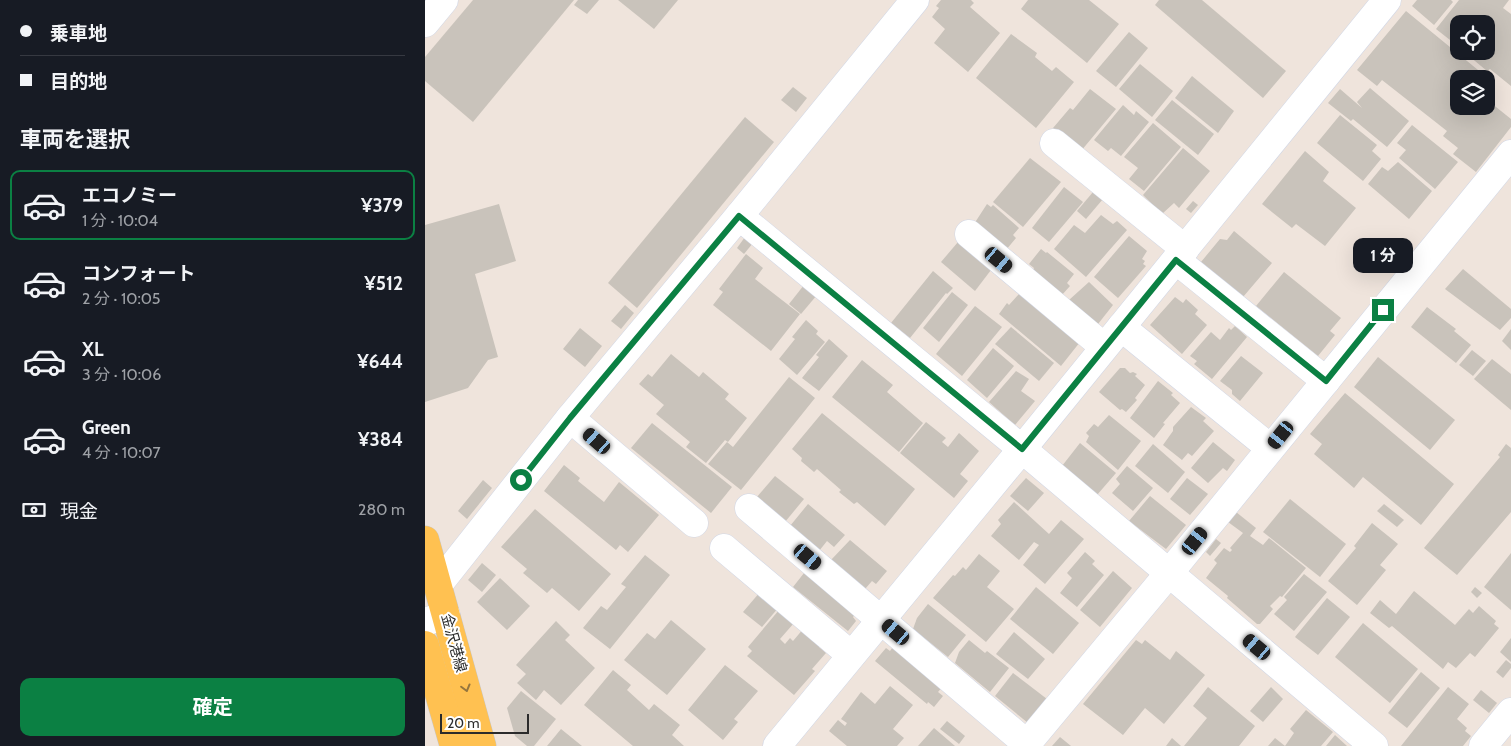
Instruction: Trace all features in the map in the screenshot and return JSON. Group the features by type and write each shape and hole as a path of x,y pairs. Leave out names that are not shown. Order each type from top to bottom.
{"main road":[{"name":"金沢港線","path":"425,540 437,585 436,619 482,746"},
{"name":"金沢港線","path":"425,645 454,746"}],"street":[{"path":"425,23 444,0"},
{"path":"437,585 570,418 739,216 915,0"},
{"path":"777,746 1105,348 1387,0"},
{"path":"1054,143 1326,381"},
{"path":"749,508 1026,745 1170,572 1511,154"},
{"path":"739,216 1170,572 1374,746"},
{"path":"969,234 1105,348"},
{"path":"1121,327 1270,448"},
{"path":"570,418 694,523"},
{"path":"724,548 851,655"},
{"path":"1483,746 1511,712"}],"building":[{"path":"473,0 574,0 473,122 425,81 425,57"},
{"path":"578,0 599,0 587,14 574,5"},
{"path":"618,0 678,0 654,29"},
{"path":"941,0 971,0 974,3 970,7 1000,33 968,72 934,43 945,29 932,17 939,8 936,6"},
{"path":"1028,0 1089,0 1119,24 1087,63 1021,9"},
{"path":"1159,0 1202,0 1286,71 1263,98 1155,5"},
{"path":"1417,0 1451,0 1453,2 1434,25 1412,6"},
{"path":"1459,0 1509,0 1503,8 1511,14 1511,86 1495,73 1495,70 1486,70 1474,60 1495,60 1495,15 1450,15 1450,40 1436,29"},
{"path":"1406,11 1450,47 1450,60 1466,60 1478,70 1450,70 1450,115 1495,115 1495,106 1511,119 1511,127 1476,172 1453,154 1458,148 1443,136 1447,131 1382,80 1377,86 1357,70"},
{"path":"1129,32 1148,48 1116,87 1096,71"},
{"path":"1011,34 1037,53 1035,57 1052,71 1056,67 1074,82 1036,128 976,78"},
{"path":"1140,64 1173,91 1152,117 1119,89"},
{"path":"1192,76 1234,111 1218,133 1175,98"},
{"path":"793,87 807,98 796,112 781,100"},
{"path":"1370,88 1409,121 1387,147 1353,119 1351,121 1328,103 1340,89 1362,108 1357,102"},
{"path":"1090,89 1116,109 1081,151 1053,128 1070,108 1073,110"},
{"path":"1172,100 1214,134 1198,155 1155,120"},
{"path":"1123,105 1134,115 1136,111 1149,122 1121,156 1111,148 1108,151 1094,140"},
{"path":"1340,115 1377,145 1372,151 1381,159 1363,181 1317,143"},
{"path":"745,117 774,142 637,308 608,283"},
{"path":"1153,123 1181,147 1144,191 1129,179 1138,168 1124,157"},
{"path":"1412,125 1458,162 1435,189 1399,158 1406,150 1397,143"},
{"path":"1183,148 1210,171 1179,208 1174,203 1162,214 1143,195"},
{"path":"1305,151 1329,172 1323,181 1356,208 1325,246 1296,224 1292,228 1262,204"},
{"path":"1030,158 1061,182 1023,227 993,202"},
{"path":"1398,162 1432,191 1409,219 1368,184 1382,167 1388,171"},
{"path":"1064,187 1083,202 1049,242 1032,228"},
{"path":"1093,192 1103,199 1086,219 1077,211"},
{"path":"1193,201 1198,205 1191,213 1186,209"},
{"path":"499,204 516,261 475,274 498,357 488,360 468,388 425,402 425,225"},
{"path":"987,204 991,207 993,205 1019,228 1013,235 1016,238 1006,250 974,224"},
{"path":"1101,215 1113,224 1117,221 1127,230 1086,277 1054,249 1074,225 1085,233"},
{"path":"1234,231 1272,263 1243,297 1201,262 1220,239 1227,240"},
{"path":"1129,236 1147,251 1142,259 1145,261 1143,264 1146,266 1118,298 1094,277"},
{"path":"745,237 753,243 744,254 737,248"},
{"path":"958,242 991,270 975,291 941,262"},
{"path":"1041,249 1074,274 1067,283 1070,286 1061,296 1032,272 1034,268 1029,264"},
{"path":"746,254 763,268 755,279 800,314 771,351 713,305 723,292 719,289"},
{"path":"1463,269 1511,309 1511,318 1500,330 1445,289"},
{"path":"933,271 953,288 946,293 910,338 891,323"},
{"path":"1284,272 1341,318 1330,331 1335,335 1318,356 1256,306"},
{"path":"1089,282 1113,305 1098,324 1069,300"},
{"path":"804,285 817,295 801,314 789,304"},
{"path":"952,292 968,305 939,342 923,328"},
{"path":"1019,294 1080,342 1061,366 999,314 1007,303 1009,305"},
{"path":"1175,297 1183,303 1186,299 1198,310 1195,314 1207,325 1182,354 1150,325"},
{"path":"625,305 634,313 621,329 611,321"},
{"path":"975,306 1002,327 962,376 936,354"},
{"path":"1427,307 1456,329 1454,331 1471,345 1456,363 1411,327"},
{"path":"806,320 818,331 816,334 825,342 797,375 779,359 795,339 792,337"},
{"path":"1235,326 1247,337 1212,379 1194,364 1197,361 1190,356 1211,332 1220,340 1229,328 1231,330"},
{"path":"1011,327 1054,363 1039,381 995,344"},
{"path":"580,328 602,346 585,367 563,349"},
{"path":"1511,329 1511,350 1502,341"},
{"path":"829,339 848,356 819,391 802,378 819,357 816,355"},
{"path":"993,348 1014,366 987,398 967,380"},
{"path":"1472,350 1486,361 1473,376 1459,365"},
{"path":"671,354 699,377 703,372 729,394 725,399 747,418 728,442 725,440 706,463 686,447 690,442 656,414 664,405 639,384 648,374 652,377"},
{"path":"1241,356 1263,373 1240,401 1232,394 1232,390 1220,381"},
{"path":"1378,357 1455,420 1430,450 1354,387"},
{"path":"1492,359 1511,374 1511,410 1474,379"},
{"path":"862,360 893,385 887,392 923,423 899,452 832,397"},
{"path":"1120,368 1125,368 1130,373 1137,374 1135,376 1145,385 1135,398 1137,400 1126,412 1122,409 1120,410 1099,392"},
{"path":"1016,371 1029,379 1021,391 1035,401 1015,425 989,402"},
{"path":"789,377 815,398 741,490 708,464 727,442 733,447"},
{"path":"1158,381 1173,393 1171,395 1180,403 1163,423 1165,424 1154,438 1130,418"},
{"path":"1345,393 1454,484 1421,525 1363,477 1354,488 1314,454 1322,444 1310,434"},
{"path":"1191,407 1206,418 1203,421 1214,431 1192,456 1188,453 1182,460 1163,445 1173,431 1173,427"},
{"path":"822,413 915,489 885,526 857,502 854,504 839,492 841,490 817,469 814,472 801,461 802,458 792,449"},
{"path":"1109,415 1141,441 1118,470 1086,442 1089,436 1086,433 1094,424 1098,427"},
{"path":"926,422 946,438 942,442 948,447 959,433 979,451 960,474 968,481 954,498 900,453"},
{"path":"652,423 732,487 711,513 631,448"},
{"path":"1213,442 1235,460 1227,471 1223,468 1208,483 1191,468"},
{"path":"1080,443 1116,473 1097,495 1062,466"},
{"path":"1153,444 1185,472 1168,493 1135,466"},
{"path":"1506,444 1511,448 1511,512 1457,575 1424,548 1500,457 1498,455"},
{"path":"564,465 580,478 578,481 604,502 619,482 659,515 628,552 620,545 616,550 544,491"},
{"path":"1127,466 1153,488 1133,511 1112,493 1120,484 1116,479"},
{"path":"775,476 804,499 785,522 756,498"},
{"path":"1026,478 1044,493 1028,511 1010,496"},
{"path":"1187,478 1208,494 1190,515 1170,499"},
{"path":"483,480 492,488 467,519 458,511"},
{"path":"1150,496 1186,525 1166,549 1129,521"},
{"path":"1290,499 1346,544 1320,577 1263,532"},
{"path":"1014,502 1049,534 1061,520 1084,539 1045,584 1023,565 1039,545 1034,542 1019,560 991,536 1001,524 998,520"},
{"path":"808,504 845,535 834,547 827,541 819,551 790,526"},
{"path":"1384,504 1404,520 1397,527 1377,511"},
{"path":"535,509 611,574 579,611 552,588 547,593 523,573 527,569 501,547"},
{"path":"1236,512 1256,528 1250,536 1263,545 1269,538 1306,568 1282,597 1280,596 1270,606 1273,609 1260,624 1257,624 1206,578 1217,563 1214,560 1224,548 1230,552 1232,550 1230,548 1243,533 1228,522"},
{"path":"1372,523 1398,544 1380,565 1386,570 1357,605 1328,581 1356,548 1354,546"},
{"path":"1216,539 1221,543 1210,556 1206,552"},
{"path":"850,540 887,571 876,584 872,581 865,589 831,560"},
{"path":"1085,552 1095,561 1092,564 1104,575 1077,607 1060,593 1072,578 1067,573"},
{"path":"1511,553 1511,610 1484,587"},
{"path":"979,554 1000,571 987,587 1014,609 986,642 933,598 953,575 955,576 963,567 966,570"},
{"path":"645,555 670,575 610,649 583,628 601,606 607,610 626,587 621,584"},
{"path":"482,563 496,575 482,592 468,580"},
{"path":"808,568 858,611 853,617 856,621 848,631 793,587"},
{"path":"1113,571 1132,588 1100,627 1080,610"},
{"path":"1304,574 1327,592 1294,631 1274,614 1287,600 1284,597"},
{"path":"500,578 530,606 507,630 477,602"},
{"path":"1036,587 1079,623 1053,654 1010,619"},
{"path":"1475,587 1482,593 1477,598 1471,592"},
{"path":"1414,591 1455,625 1469,609 1473,613 1479,606 1496,621 1494,624 1499,628 1475,657 1470,653 1456,668 1448,662 1443,669 1392,626 1389,628 1370,613 1380,600 1396,614"},
{"path":"760,592 779,607 762,627 743,612"},
{"path":"1327,598 1350,617 1318,655 1295,637"},
{"path":"928,604 966,635 948,657 913,629 917,618"},
{"path":"779,610 794,623 780,639 785,644 790,638 793,641 804,628 822,643 819,647 826,653 812,669 815,671 794,695 747,656 752,651 748,647"},
{"path":"671,620 706,649 667,695 624,660 647,633 655,639"},
{"path":"556,621 570,635 565,640 595,668 561,705 544,690 536,700 517,683 526,674 516,665"},
{"path":"1363,623 1418,669 1390,703 1335,657"},
{"path":"1014,632 1045,659 1028,679 996,654"},
{"path":"1511,638 1511,662 1500,652"},
{"path":"969,640 1009,668 990,692 955,663 959,652"},
{"path":"1136,640 1142,644 1145,640 1170,660 1176,651 1205,675 1164,724 1145,708 1123,735 1083,704"},
{"path":"895,644 944,685 938,692 943,696 934,707 928,702 927,704 875,661 886,648 890,651"},
{"path":"1506,660 1511,664 1511,668 1503,678 1496,672"},
{"path":"725,665 758,691 734,719 738,722 723,740 688,710"},
{"path":"613,670 631,685 627,690 649,710 654,704 680,725 672,735 684,746 633,746 584,705"},
{"path":"1421,672 1440,688 1407,728 1388,713"},
{"path":"1013,673 1047,699 1028,723 995,696"},
{"path":"890,686 913,705 893,729 904,738 897,746 847,746 829,731 838,720 845,726 847,723 841,719 861,692 875,704"},
{"path":"1208,687 1255,726 1239,746 1184,746 1207,718 1193,706"},
{"path":"1271,687 1283,699 1263,722 1250,711"},
{"path":"1448,687 1469,704 1457,719 1467,728 1465,731 1471,736 1463,746 1401,746"},
{"path":"1481,690 1497,703 1489,713 1473,700"},
{"path":"521,691 556,719 534,746 527,746 515,736 507,708"},
{"path":"1306,710 1333,732 1321,746 1285,746 1294,733 1290,729"},
{"path":"947,721 965,736 959,744 940,729"},
{"path":"934,728 955,746 918,746"},
{"path":"561,729 582,746 547,746"},
{"path":"1335,735 1347,746 1326,746"},
{"path":"1060,737 1071,746 1052,746"},
{"path":"1172,738 1181,746 1166,746"},
{"path":"1275,738 1285,746 1268,746"}],"route":[{"path":"521,480 570,418 739,216 1022,449 1176,260 1326,381 1383,310"}]}
